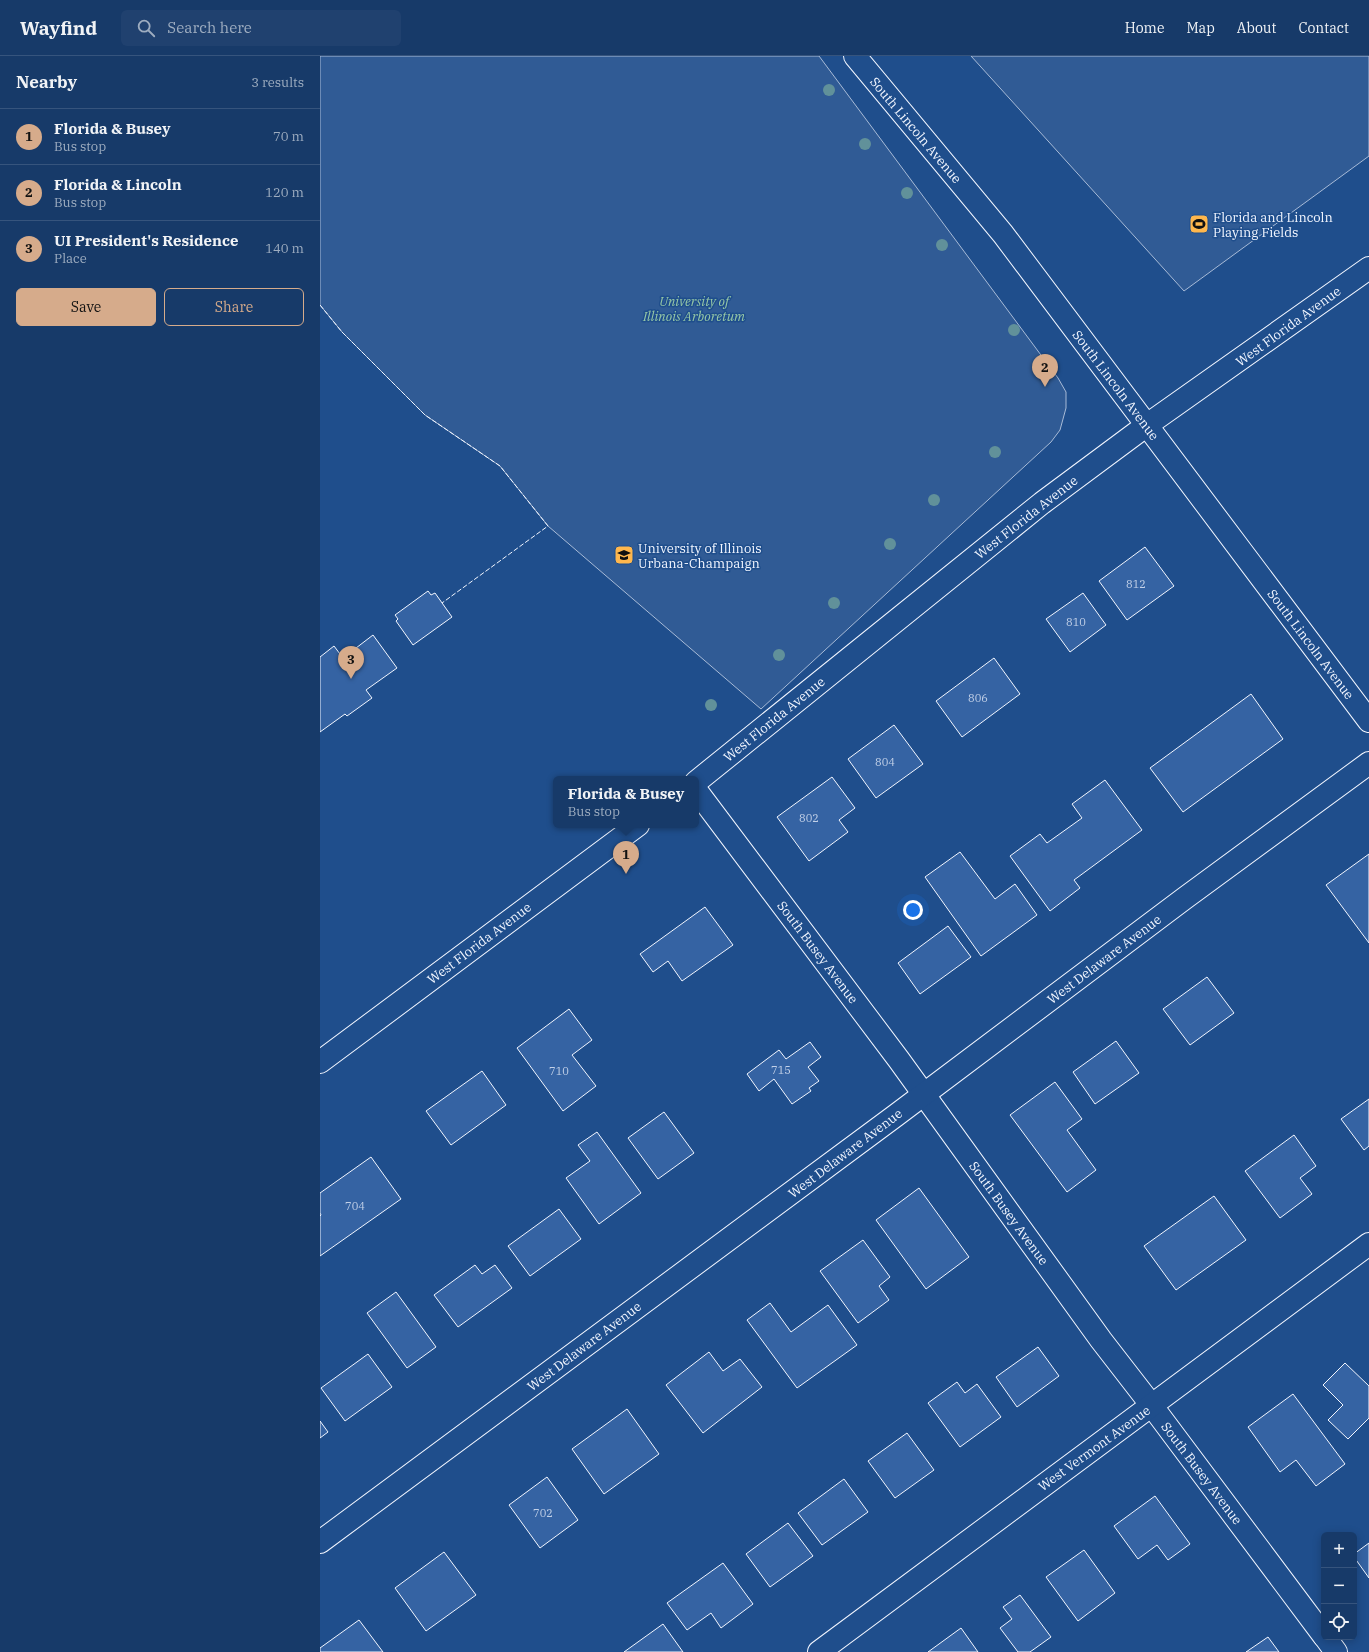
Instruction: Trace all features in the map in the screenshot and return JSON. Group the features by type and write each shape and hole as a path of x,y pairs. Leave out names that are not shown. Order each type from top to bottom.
{"street":[{"name":"South Lincoln Avenue","path":"854,56 1003,234 1369,721"},
{"name":"West Florida Avenue","path":"699,780 1042,502 1146,425 1369,268"},
{"name":"West Delaware Avenue","path":"320,1542 1185,898 1369,763"},
{"name":"South Busey Avenue","path":"699,794 923,1094 1096,1334 1152,1406 1321,1632"},
{"name":"West Florida Avenue","path":"320,1062 634,828"},
{"name":"West Vermont Avenue","path":"818,1652 1369,1244"},
{"name":"South Busey Avenue","path":"1327,1640 1336,1652"}],"shaded area":[{"name":"University of Illinois Arboretum","path":"320,56 819,56 1058,378 1066,392 1066,408 1060,430 1051,442 761,709 548,526 500,466 425,415 342,332 320,305"},
{"name":"Florida and Lincoln Playing Fields","path":"971,56 1369,56 1369,156 1184,291"}],"building":[{"path":"1145,547 1174,586 1127,620 1099,581"},
{"path":"428,591 431,595 435,593 452,617 413,645 396,621 398,619 395,615"},
{"path":"1083,593 1106,625 1070,652 1046,619"},
{"path":"373,635 397,668 366,690 372,698 347,716 345,714 320,732 320,657 334,646 343,658"},
{"path":"994,658 1020,694 962,737 936,701"},
{"path":"1251,694 1283,739 1183,812 1150,768"},
{"path":"894,725 923,764 876,798 848,759"},
{"path":"832,777 855,808 839,820 848,832 809,861 777,817"},
{"path":"1105,780 1142,830 1074,880 1080,888 1050,911 1010,856 1040,834 1047,843 1082,818 1072,804"},
{"path":"960,852 995,899 1015,884 1037,915 981,956 925,877"},
{"path":"1369,854 1369,943 1326,885"},
{"path":"705,907 733,945 682,981 668,961 653,972 640,954"},
{"path":"948,926 971,957 920,994 898,963"},
{"path":"1207,977 1234,1013 1190,1045 1163,1009"},
{"path":"569,1009 592,1040 572,1055 596,1086 563,1111 517,1048"},
{"path":"1116,1041 1139,1073 1095,1104 1073,1072"},
{"path":"810,1042 821,1057 808,1067 819,1081 809,1088 811,1091 792,1104 774,1079 759,1091 747,1074 779,1050 786,1059"},
{"path":"482,1071 506,1105 451,1145 426,1111"},
{"path":"1055,1082 1082,1119 1067,1130 1096,1170 1067,1192 1010,1115"},
{"path":"1369,1099 1369,1146 1364,1150 1341,1119"},
{"path":"664,1112 694,1153 658,1179 628,1138"},
{"path":"597,1132 641,1193 599,1224 566,1178 590,1161 578,1145"},
{"path":"1294,1135 1316,1166 1300,1178 1312,1194 1280,1218 1245,1171"},
{"path":"371,1157 401,1199 320,1256 320,1193"},
{"path":"919,1188 969,1257 926,1289 876,1220"},
{"path":"1214,1196 1246,1240 1176,1290 1144,1246"},
{"path":"559,1209 581,1239 530,1276 508,1246"},
{"path":"863,1240 890,1277 879,1286 889,1300 858,1323 820,1271"},
{"path":"475,1265 482,1274 495,1265 512,1288 458,1327 434,1295"},
{"path":"396,1292 436,1347 407,1368 367,1313"},
{"path":"770,1303 791,1332 828,1305 857,1345 797,1388 747,1320"},
{"path":"1038,1347 1059,1376 1017,1407 996,1377"},
{"path":"709,1352 723,1371 740,1359 762,1387 703,1433 666,1385"},
{"path":"368,1354 392,1387 345,1421 321,1388"},
{"path":"1345,1363 1369,1386 1369,1418 1348,1439 1328,1420 1343,1405 1323,1385"},
{"path":"957,1382 965,1393 977,1384 1001,1417 960,1447 928,1403"},
{"path":"1293,1394 1345,1464 1316,1486 1296,1460 1280,1472 1248,1427"},
{"path":"627,1409 659,1454 604,1494 572,1449"},
{"path":"320,1421 328,1432 320,1438"},
{"path":"907,1433 934,1470 895,1498 868,1461"},
{"path":"547,1477 578,1520 540,1548 509,1505"},
{"path":"844,1479 868,1512 822,1545 798,1513"},
{"path":"1155,1496 1190,1544 1168,1560 1157,1545 1138,1559 1114,1526"},
{"path":"788,1523 813,1556 770,1587 746,1554"},
{"path":"1369,1543 1369,1578 1357,1561 1357,1552"},
{"path":"1084,1550 1115,1593 1078,1621 1046,1577"},
{"path":"444,1552 476,1595 426,1631 395,1588"},
{"path":"723,1563 753,1604 721,1628 711,1613 687,1630 667,1603"},
{"path":"1020,1595 1051,1637 1030,1652 1018,1652 1000,1628 1012,1619 1003,1607"},
{"path":"359,1620 383,1652 320,1652 320,1648"},
{"path":"663,1624 683,1652 624,1652"},
{"path":"961,1628 978,1652 928,1652"},
{"path":"1268,1637 1279,1652 1246,1652"}],"fence":[{"path":"320,305 342,332 425,415 500,466 548,526 442,603"}],"place":[{"name":"Florida and Lincoln Playing Fields","path":"1199,224"},
{"name":"Florida & Lincoln","path":"1045,387"},
{"name":"University of Illinois Urbana-Champaign","path":"624,555"},
{"name":"UI President's Residence","path":"351,679"},
{"name":"Florida & Busey","path":"626,874"}]}
